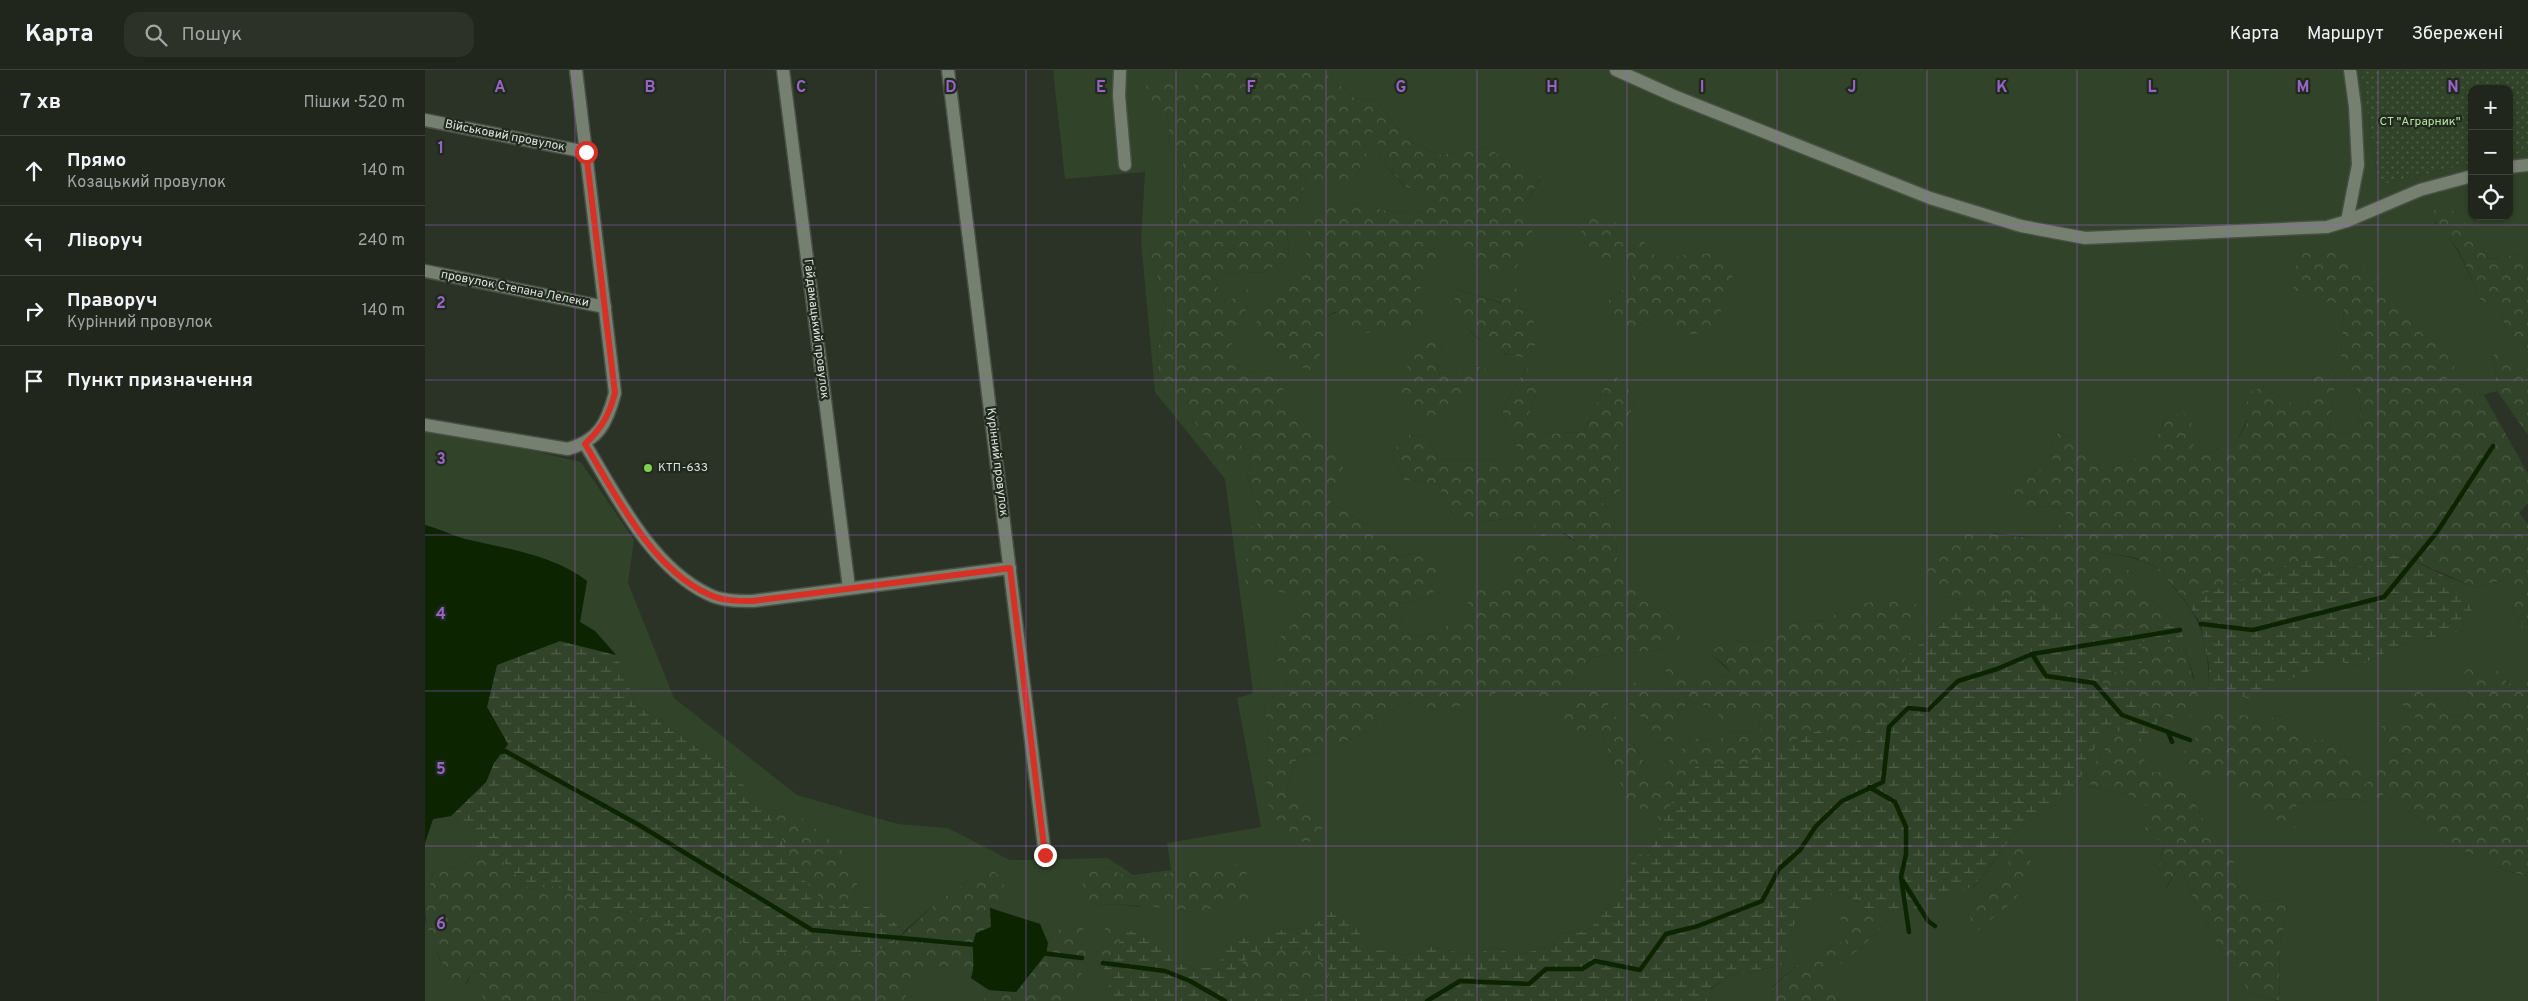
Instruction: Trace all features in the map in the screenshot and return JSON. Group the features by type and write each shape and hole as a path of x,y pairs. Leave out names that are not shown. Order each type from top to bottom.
{"street":[{"path":"425,424 568,449 585,444 599,431 609,414 615,393 575,70"},
{"name":"Гайдамацький провулок","path":"783,70 849,588"},
{"name":"Курінний провулок","path":"948,70 1045,855"},
{"path":"1120,70 1119,96 1125,165"},
{"path":"1616,70 1674,96 1930,198 2021,226 2085,238 2327,227 2347,221 2420,190 2468,177"},
{"path":"2347,221 2358,165 2355,107 2350,70"},
{"name":"Військовий провулок","path":"425,120 586,152"},
{"path":"2513,166 2528,164"},
{"name":"провулок Степана Лелеки","path":"425,271 605,307"},
{"path":"585,444 637,530 670,567 708,595 731,600 753,601 1010,568"}],"green space":[{"path":"1053,70 1205,70 1188,97 1167,113 1170,143 1183,161 1182,205 1149,249 1167,310 1157,354 1160,389 1188,412 1217,455 1235,426 1255,438 1247,475 1262,521 1291,594 1307,610 1278,639 1274,655 1285,674 1287,689 1264,703 1269,738 1266,791 1306,799 1286,790 1297,757 1322,752 1382,725 1402,702 1439,710 1497,691 1561,694 1592,657 1664,649 1673,617 1618,567 1614,519 1600,499 1620,493 1618,446 1636,398 1612,372 1583,432 1544,434 1529,414 1541,382 1526,367 1502,410 1517,447 1517,460 1439,461 1428,437 1409,435 1391,453 1404,480 1439,484 1443,501 1460,524 1533,516 1578,543 1577,555 1556,549 1545,553 1513,590 1475,588 1461,618 1425,637 1403,634 1399,604 1432,596 1423,551 1398,558 1373,528 1332,504 1327,492 1345,472 1322,436 1295,414 1274,370 1248,372 1226,355 1253,293 1246,289 1226,303 1216,285 1220,274 1265,272 1289,258 1287,227 1301,200 1305,179 1354,179 1366,156 1366,134 1376,131 1380,159 1405,187 1430,195 1426,212 1397,213 1341,201 1306,263 1283,281 1321,319 1419,277 1435,236 1460,249 1482,274 1521,215 1543,173 1503,161 1490,147 1439,155 1406,140 1375,99 1357,100 1322,70 2361,70 2379,185 2468,164 2468,220 2513,220 2513,154 2528,152 2528,265 2524,254 2488,259 2470,228 2434,222 2450,239 2456,249 2481,301 2500,306 2505,328 2528,348 2528,369 2520,370 2493,348 2497,391 2484,395 2464,385 2445,381 2438,337 2294,290 2344,308 2341,356 2354,380 2361,406 2357,431 2341,434 2329,433 2336,370 2315,373 2306,411 2262,387 2236,443 2202,455 2190,455 2166,419 2154,441 2142,454 2126,463 2102,471 2076,439 2058,432 2050,450 2055,468 2074,474 2070,483 2026,509 2052,505 2068,515 2046,539 1994,533 1944,596 1984,605 1956,609 1907,656 1915,625 1926,609 1845,607 1827,620 1794,623 1760,642 1728,641 1710,653 1732,674 1692,681 1665,666 1668,681 1685,695 1664,708 1648,681 1629,706 1648,723 1658,744 1676,739 1677,716 1689,701 1717,710 1743,711 1759,717 1760,731 1725,732 1718,742 1694,738 1681,750 1666,787 1654,786 1641,756 1608,705 1582,737 1602,733 1624,794 1654,808 1661,826 1646,858 1636,851 1620,893 1588,931 1561,934 1553,945 1516,956 1496,947 1473,955 1425,946 1409,955 1387,952 1365,945 1331,912 1310,928 1282,930 1239,939 1222,968 1197,968 1173,962 1165,945 1126,929 1121,923 1100,948 1083,948 1055,932 1048,943 1040,924 990,908 989,866 935,904 904,931 887,916 853,899 858,880 850,871 841,850 791,809 767,811 728,768 636,705 616,655 595,631 580,622 587,581 574,572 544,559 465,539 425,525 425,431 499,443 581,462 634,540 628,583 674,698 797,795 898,824 948,828 1010,860 1108,858 1133,875 1171,870 1167,843 1261,827 1237,698 1253,693 1225,479 1155,392 1141,241 1145,172 1065,179","holes":["1641,238 1663,267 1680,255 1656,315 1632,330 1606,302 1634,281 1625,256","1456,289 1533,312 1507,355 1477,338 1455,316","1443,343 1435,362 1440,374 1477,366 1490,371 1395,388","1102,866 1131,878 1175,873 1139,907 1115,904 1092,906"]},
{"path":"1205,70 1322,70 1357,100 1375,99 1406,140 1439,155 1490,147 1503,161 1543,172 1521,215 1536,237 1516,268 1482,274 1460,249 1435,236 1436,265 1419,277 1425,323 1349,336 1336,311 1322,319 1332,337 1309,371 1261,346 1253,327 1283,281 1306,262 1308,217 1341,201 1397,213 1426,212 1429,195 1406,187 1380,159 1376,132 1366,134 1366,156 1354,179 1305,179 1301,200 1287,227 1289,258 1265,272 1220,274 1216,285 1226,303 1246,289 1253,293 1227,355 1248,372 1274,370 1295,414 1322,436 1346,472 1327,492 1332,504 1373,528 1398,558 1423,551 1444,568 1432,596 1399,604 1403,634 1425,637 1461,618 1475,587 1513,590 1510,563 1526,542 1545,553 1556,549 1577,554 1578,543 1565,533 1536,537 1533,516 1460,524 1443,501 1439,484 1404,480 1391,453 1409,435 1428,437 1439,461 1517,460 1517,447 1502,410 1526,367 1541,382 1529,414 1544,434 1583,432 1612,372 1636,398 1618,446 1620,493 1600,499 1614,519 1618,567 1673,617 1681,638 1664,649 1592,657 1561,694 1514,708 1497,691 1489,700 1439,710 1402,702 1382,725 1322,752 1297,757 1286,790 1306,799 1324,827 1308,843 1275,837 1266,791 1269,738 1264,703 1287,689 1285,674 1274,655 1278,639 1307,610 1291,594 1245,585 1248,530 1262,521 1247,475 1255,438 1235,427 1245,456 1237,466 1217,455 1188,412 1160,389 1157,354 1167,310 1149,249 1182,205 1183,161 1170,143 1167,114 1146,108 1146,83 1166,77 1188,96"},
{"name":"СТ \"Аграрник\"","path":"2361,70 2528,70 2528,152 2513,154 2513,85 2468,85 2468,164 2379,185"},
{"path":"2447,205 2470,228 2488,259 2524,254 2528,265 2528,348 2505,328 2500,306 2481,301 2459,251 2440,228 2432,213 2438,206"},
{"path":"1592,215 1620,224 1625,239 1641,238 1663,266 1680,255 1718,253 1735,281 1711,333 1675,335 1656,315 1632,330 1613,325 1606,302 1634,281 1625,256 1594,260 1580,233"},
{"path":"2299,246 2335,248 2369,271 2438,337 2455,366 2445,381 2464,385 2484,395 2528,474 2528,503 2519,513 2528,524 2528,638 2512,609 2519,591 2504,580 2474,587 2399,554 2354,568 2318,555 2185,600 2156,567 2133,557 2099,552 2132,572 2152,601 2176,622 2152,633 2129,624 2115,631 2083,624 2031,594 1984,605 1944,596 1931,589 1926,564 1966,532 2046,539 2068,515 2052,505 2026,509 2013,492 2037,469 2070,482 2074,474 2055,468 2050,450 2058,432 2076,439 2102,471 2126,463 2142,454 2154,441 2166,419 2183,412 2198,432 2190,455 2202,455 2236,443 2247,422 2247,394 2262,387 2306,411 2315,372 2336,370 2329,433 2341,434 2357,431 2361,406 2354,380 2341,356 2344,308 2293,290"},
{"path":"1501,286 1519,289 1519,309 1533,311 1535,345 1526,358 1504,353 1486,344 1455,316 1455,289 1501,303"},
{"path":"1425,336 1443,343 1435,362 1440,374 1477,366 1490,371 1443,414 1421,417 1395,388"},
{"path":"2493,348 2511,351 2520,370 2528,369 2528,435 2497,391"},
{"path":"2097,552 2140,560 2156,568 2164,575 2191,610 2202,633 2207,657 2209,688 2300,673 2334,660 2358,666 2403,644 2455,633 2469,599 2443,575 2474,587 2504,580 2519,591 2512,609 2528,638 2528,676 2512,684 2486,676 2462,679 2470,697 2464,716 2447,715 2420,673 2423,725 2405,752 2377,765 2366,786 2348,762 2336,740 2312,740 2281,715 2264,720 2257,716 2234,716 2217,771 2233,785 2299,829 2296,803 2350,799 2379,803 2384,793 2422,821 2436,838 2503,870 2528,876 2528,1001 2279,1001 2280,945 2287,905 2279,900 2255,903 2239,889 2233,856 2208,828 2183,781 2171,772 2146,772 2110,735 2110,742 2086,775 2092,787 2128,794 2151,809 2164,843 2158,870 2166,889 2180,865 2197,907 2223,954 2250,993 2278,1001 1839,1001 1821,978 1860,949 1888,920 1862,912 1846,940 1804,959 1771,988 1773,1001 1711,1001 1710,990 1727,977 1783,965 1793,926 1815,900 1843,892 1865,908 1976,885 2019,827 2055,805 2079,783 2087,758 2110,729 2147,735 2164,714 2186,723 2194,677 2186,652 2187,645 2176,622 2152,601 2132,572","holes":["2000,886 1977,930 1968,914"]},
{"path":"2399,554 2443,575 2469,599 2473,618 2455,633 2403,644 2358,666 2334,660 2248,698 2209,688 2209,666 2201,624 2185,600 2318,555 2354,568"},
{"path":"2031,594 2083,624 2115,631 2129,624 2152,633 2176,622 2187,645 2186,652 2163,639 2141,642 2142,663 2098,678 2109,689 2124,685 2145,708 2164,714 2147,735 2110,730 2087,758 2079,783 2055,805 2019,827 1976,884 1930,906 1889,913 1865,908 1843,892 1815,900 1793,926 1783,965 1727,977 1710,989 1711,1001 1116,1001 1105,979 1103,963 1110,959 1126,929 1166,945 1173,962 1197,968 1222,968 1220,953 1239,939 1282,930 1310,928 1331,912 1348,909 1365,945 1387,952 1409,955 1425,946 1473,955 1496,947 1516,956 1553,945 1561,934 1588,931 1620,893 1636,851 1646,858 1677,791 1697,765 1745,766 1753,757 1818,730 1847,751 1880,718 1907,656 1956,609","holes":["1308,949 1331,971 1320,995 1253,992 1241,964 1258,950"]},
{"path":"1882,600 1906,600 1926,609 1915,625 1907,656 1880,718 1847,751 1818,730 1788,743 1745,766 1697,765 1677,791 1661,826 1654,808 1637,810 1624,794 1602,733 1582,737 1562,735 1559,717 1575,700 1607,683 1608,705 1641,756 1654,786 1666,787 1662,767 1694,738 1718,742 1725,732 1760,731 1759,717 1743,711 1721,724 1717,710 1689,701 1677,716 1677,739 1658,744 1648,723 1629,706 1633,683 1648,681 1664,708 1685,695 1668,681 1665,666 1677,663 1689,671 1692,681 1732,674 1725,665 1709,653 1728,641 1760,642 1794,623 1827,620 1845,607"},
{"path":"2163,639 2186,652 2200,705 2185,723 2145,708 2124,685 2108,689 2098,678 2142,663 2141,642"},
{"path":"560,641 616,655 636,705 728,768 767,811 802,878 832,911 853,899 887,916 904,931 890,947 851,956 817,944 791,954 749,949 718,914 678,938 635,913 586,909 563,885 530,889 500,858 476,852 473,834 451,816 486,782 494,763 508,745 487,707 497,665"},
{"path":"2470,663 2488,675 2506,666 2506,684 2520,682 2528,676 2528,876 2503,870 2436,838 2422,821 2384,793 2379,803 2350,799 2296,803 2300,829 2269,820 2217,771 2202,777 2181,757 2188,745 2198,744 2193,732 2206,713 2257,716 2264,720 2281,715 2312,740 2336,740 2348,762 2359,762 2366,785 2377,765 2404,753 2381,744 2381,726 2423,725 2399,701 2420,673 2447,715 2464,716 2470,697 2461,679"},
{"path":"2110,735 2142,739 2146,772 2171,772 2183,781 2208,828 2233,856 2239,889 2255,903 2279,900 2287,905 2280,945 2279,1001 2250,993 2223,954 2197,907 2180,865 2165,889 2158,870 2164,844 2145,829 2151,809 2128,794 2092,787 2086,775 2110,742"},
{"path":"791,809 842,850 850,871 858,880 853,899 832,911 802,878 767,811"},
{"path":"451,816 473,834 476,852 462,866 433,873 425,906 425,843 433,819"},
{"path":"2021,846 2033,855 2016,899 1977,931 1968,914 2000,886 2011,854"},
{"path":"476,852 500,858 530,889 563,885 586,909 635,913 678,938 718,913 749,949 791,954 817,944 851,956 890,947 935,904 989,866 1004,882 1002,902 990,908 991,927 972,945 976,965 971,978 945,966 931,968 905,997 906,1001 612,1001 612,993 592,991 592,1001 485,1001 481,995 480,971 472,973 460,992 432,941 428,930 425,907 433,873 462,866"},
{"path":"1246,863 1248,899 1203,911 1115,904 1092,906 1082,890 1084,871 1102,866 1131,878"},
{"path":"1862,912 1889,919 1860,949 1822,978 1839,1001 1773,1001 1771,989 1804,959 1846,940 1840,917"},
{"path":"425,920 440,960 466,985 472,973 481,971 481,995 485,1001 425,1001"},
{"path":"1074,923 1083,925 1083,948 1100,948 1106,925 1121,923 1126,929 1110,959 1103,963 1082,958 1082,973 1071,1001 983,1001 989,990 1016,992 1046,954 1048,943 1055,932"},
{"path":"1308,949 1331,971 1320,995 1253,993 1241,964 1258,950"},
{"path":"1082,958 1103,963 1105,979 1116,1001 1070,1001 1081,973"},
{"path":"945,966 971,978 989,990 983,1001 906,1001 905,997 931,968"},
{"path":"591,991 612,993 612,1001 592,1001"}],"shaded area":[{"path":"425,525 465,539 545,559 574,572 587,581 580,622 595,631 616,655 560,641 497,665 487,707 508,744 494,763 486,782 451,816 433,819 425,843"},
{"path":"990,908 1040,924 1048,943 1046,954 1016,992 989,990 971,978 973,972 974,939 976,933 991,927"}],"waterway":[{"path":"2201,624 2253,630 2384,597 2437,532 2493,446"},
{"path":"1427,1001 1460,981 1529,984 1546,969 1582,969 1595,961 1640,970 1666,934 1698,926 1762,901 1779,869 1800,850 1816,826 1842,801 1883,782 1889,727 1908,708 1928,710 1958,681 1997,669 2032,654 2180,630"},
{"path":"2032,654 2046,676 2094,683 2122,715 2190,740"},
{"path":"2168,732 2172,742"},
{"path":"501,752 505,751 639,825 812,930 977,945"},
{"path":"1869,787 1895,802 1906,827 1906,854 1901,877 1909,932"},
{"path":"1903,881 1928,921 1935,926"},
{"path":"1041,953 1082,958"},
{"path":"1103,963 1165,971 1190,981 1225,1001"}],"place":[{"name":"КТП-633","path":"648,468"}],"route":[{"path":"586,152 615,393 609,414 599,431 585,444 637,530 670,567 708,595 731,600 753,601 1010,568 1045,855"}]}
